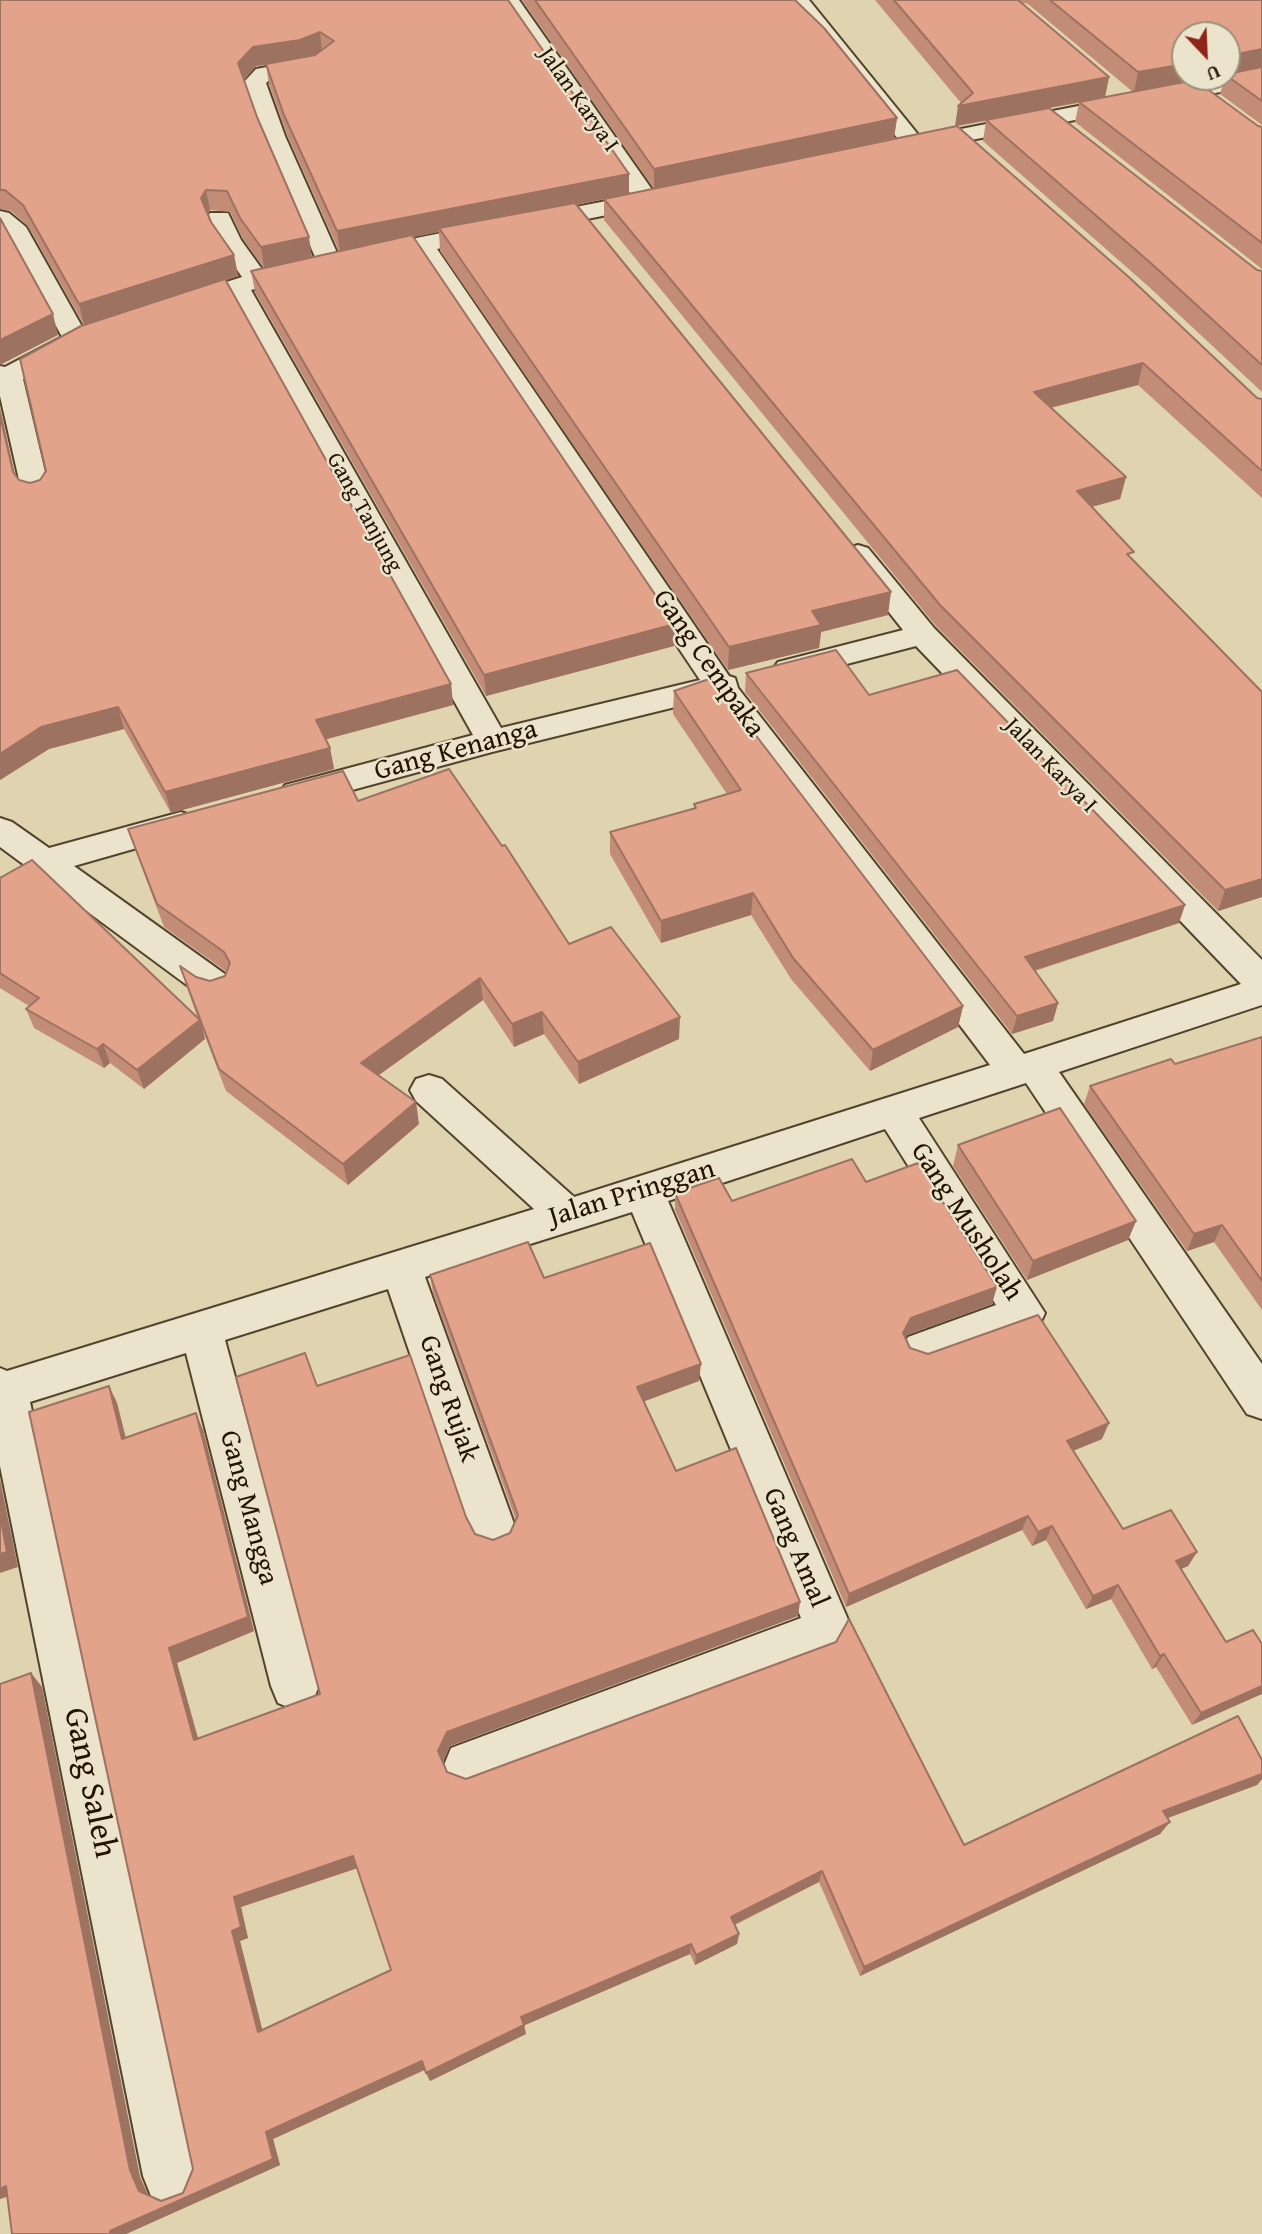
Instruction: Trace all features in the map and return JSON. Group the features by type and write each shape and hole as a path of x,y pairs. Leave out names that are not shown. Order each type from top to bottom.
{"street":[{"name":"Jalan Karya I","path":"509,0 647,200"},
{"path":"798,0 914,144"},
{"path":"323,60 308,68 264,74 255,82 274,136 330,264"},
{"path":"1241,82 1262,77"},
{"path":"1109,87 1129,104"},
{"path":"887,150 1197,91 1217,106"},
{"path":"1052,119 1073,135"},
{"path":"961,136 981,154"},
{"path":"162,310 246,283 421,244 591,225 647,200 674,194"},
{"path":"0,218 17,232 76,339"},
{"name":"Gang Tanjung","path":"219,218 246,283 492,741"},
{"name":"Gang Cempaka","path":"421,244 1025,1068 1262,1400"},
{"path":"36,493 3,377 76,339 101,331"},
{"name":"Jalan Karya I","path":"835,527 923,635 1262,983"},
{"name":"Gang Kenanga","path":"269,801 492,741 923,635"},
{"path":"47,861 217,815"},
{"path":"0,830 47,861 216,987"},
{"name":"Jalan Pringgan","path":"2,1390 644,1192 1262,991"},
{"path":"429,1090 566,1214"},
{"name":"Gang Musholah","path":"894,1111 1024,1313 922,1350"},
{"name":"Gang Amal","path":"468,1765 816,1638 826,1622 644,1192"},
{"name":"Gang Rujak","path":"401,1267 494,1532"},
{"name":"Gang Mangga","path":"201,1329 295,1686"},
{"name":"Gang Saleh","path":"2,1390 172,2176"}],"building":[{"path":"0,0 508,0 629,174 337,231 284,115 266,64 315,55 334,41 320,32 300,40 253,47 238,63 257,117 309,237 261,247 240,218 227,191 206,190 201,198 211,222 234,255 79,304 23,205 5,190 0,190"},
{"path":"535,0 795,0 824,28 897,118 654,169"},
{"path":"894,0 1018,0 1109,77 958,106 973,93"},
{"path":"1050,0 1262,0 1262,49 1241,53 1241,21 1171,21 1171,66 1138,72"},
{"path":"1262,67 1262,101 1241,86 1241,71"},
{"path":"1171,85 1171,91 1210,91 1262,127 1262,243 1079,102"},
{"path":"1049,108 1257,270 1262,271 1262,365 1153,265 986,120"},
{"path":"957,126 1131,279 1257,398 1262,399 1262,471 1143,363 1034,392 1126,477 1077,491 1134,552 1127,554 1262,691 1262,879 1225,890 940,605 604,199"},
{"path":"575,203 891,592 812,611 821,625 729,647 439,228"},
{"path":"0,218 53,314 0,340"},
{"path":"412,235 675,624 484,675 251,271"},
{"path":"225,279 451,684 316,720 330,748 165,792 118,707 41,727 0,754 0,415 13,472 19,480 30,483 40,480 46,471 20,359 81,326"},
{"path":"836,650 869,695 957,670 1185,905 1025,957 1058,1003 1017,1016 746,673"},
{"path":"712,678 963,1006 873,1050 793,958 753,893 661,921 610,832 696,808 694,804 741,790 674,691"},
{"path":"449,769 502,846 505,845 569,944 611,927 680,1017 578,1062 542,1012 512,1024 480,978 361,1063 416,1102 343,1164 219,1069 180,966 196,977 210,981 225,976 230,963 224,952 157,904 128,829 343,771 358,801"},
{"path":"32,860 200,1020 137,1070 103,1044 97,1049 26,1009 39,998 0,973 0,878"},
{"path":"1262,1037 1262,1281 1222,1225 1194,1234 1090,1086 1171,1059 1175,1064"},
{"path":"1060,1108 1136,1221 1033,1261 958,1145"},
{"path":"852,1159 866,1182 918,1163 997,1287 911,1318 903,1333 910,1348 928,1354 1038,1315 1109,1423 1067,1441 1123,1529 1171,1510 1197,1552 1176,1561 1226,1642 1253,1630 1262,1644 1262,1686 1201,1713 1164,1654 1160,1656 1118,1585 1093,1596 1052,1526 1038,1532 1028,1516 849,1594 675,1193 719,1178 732,1201"},
{"path":"528,1242 544,1278 650,1243 701,1364 637,1387 676,1471 736,1448 800,1602 447,1732 438,1751 447,1772 466,1779 836,1642 849,1619 964,1845 1238,1716 1262,1760 1262,1774 1163,1811 1170,1822 864,1967 822,1871 731,1917 739,1934 696,1955 691,1944 521,2017 524,2025 426,2073 422,2061 266,2132 273,2159 110,2231 110,2234 12,2234 6,2186 0,2189 0,1684 31,1673 130,2170 139,2191 161,2201 183,2193 193,2169 29,1412 109,1386 122,1439 196,1413 248,1617 169,1648 194,1740 320,1694 236,1377 305,1353 317,1386 410,1355 466,1517 475,1534 493,1540 510,1533 518,1515 430,1275","holes":["353,1856 391,1970 258,2032 232,1931 241,1927 234,1897"]},
{"path":"0,1515 7,1552 0,1554"}]}
